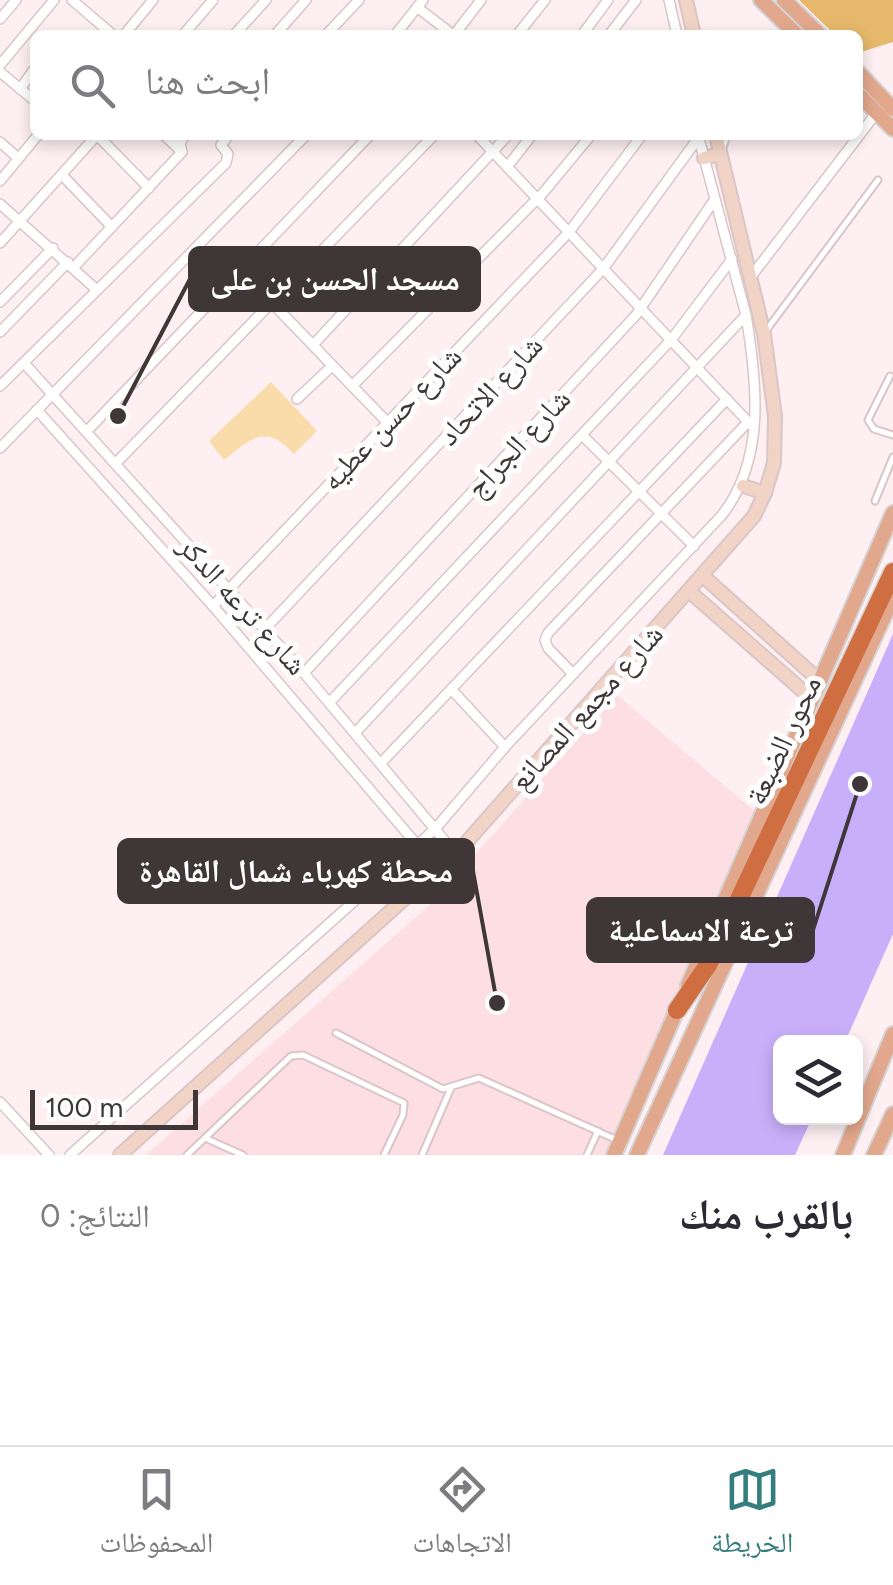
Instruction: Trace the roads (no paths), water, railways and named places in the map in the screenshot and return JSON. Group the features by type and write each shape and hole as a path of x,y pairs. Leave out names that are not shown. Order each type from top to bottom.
{"highway":[{"name":"محور الضبعة","path":"677,1010 697,984 724,933 893,572"}],"main road":[{"path":"761,0 793,30"},
{"path":"784,0 815,30"},
{"path":"863,77 893,108"},
{"path":"863,99 893,129"},
{"path":"617,1148 893,513"},
{"path":"637,1155 893,597"},
{"path":"842,1155 893,1034"},
{"path":"874,1155 893,1114"}],"street":[{"path":"30,97 0,68 54,0"},
{"path":"72,0 107,30"},
{"path":"128,30 153,0"},
{"path":"187,30 212,0"},
{"path":"239,30 266,0"},
{"path":"287,0 297,10"},
{"path":"279,30 306,0"},
{"path":"331,30 360,0"},
{"path":"458,30 480,0"},
{"path":"521,30 545,0"},
{"path":"586,30 608,0"},
{"path":"613,30 636,0"},
{"path":"669,0 674,30"},
{"path":"686,0 693,30"},
{"path":"0,19 12,1"},
{"path":"400,30 420,4 449,30"},
{"path":"32,27 35,30"},
{"path":"20,88 30,75"},
{"path":"863,130 877,112"},
{"path":"0,180 34,140"},
{"path":"0,244 93,140"},
{"path":"102,140 149,188"},
{"path":"170,140 182,150"},
{"path":"180,140 182,150"},
{"path":"0,386 226,163 228,154 221,145 225,140"},
{"path":"0,448 301,140"},
{"path":"87,431 365,140"},
{"path":"116,463 429,140"},
{"path":"482,140 750,424 546,636 548,648 574,674"},
{"path":"313,345 504,140"},
{"path":"507,167 528,140"},
{"path":"352,386 538,199 587,140"},
{"name":"شارع حسن عطيه","path":"213,606 569,232 638,140"},
{"name":"شارع الاتحاد","path":"265,629 603,269 696,140"},
{"name":"شارع مجمع المصانع","path":"70,1155 418,846 722,515 743,486 752,452 753,372 746,316 700,140"},
{"name":"شارع مجمع المصانع","path":"120,1155 455,853 703,576 746,526 766,493 774,463 776,432 764,334 717,140"},
{"path":"750,278 856,140"},
{"path":"0,142 18,158"},
{"path":"0,332 112,227 182,150"},
{"path":"704,158 720,154"},
{"path":"62,175 112,227"},
{"name":"شارع الجراج","path":"304,674 641,309 714,199"},
{"path":"1,207 97,290"},
{"path":"0,302 53,248"},
{"path":"329,703 671,340 732,259"},
{"path":"273,304 386,422"},
{"path":"355,733 746,316"},
{"name":"شارع ترعه الدكر","path":"24,363 230,589 455,853"},
{"path":"298,399 332,366"},
{"path":"381,764 727,400"},
{"name":"شارع ترعه الدكر","path":"37,410 213,606 436,868"},
{"path":"582,434 694,546"},
{"path":"743,486 766,493"},
{"path":"703,576 821,682"},
{"path":"690,591 812,699"},
{"path":"451,688 505,747"},
{"path":"0,1102 50,1155"}],"lane":[{"path":"720,154 726,140"},
{"path":"764,334 878,180"},
{"path":"890,376 868,420 874,428 893,435"},
{"path":"885,384 893,387"},
{"path":"875,501 893,457"},
{"path":"336,1033 443,1088 479,1078 598,1131 617,1148"},
{"path":"187,1155 291,1056 303,1055 404,1102 403,1114 384,1155"},
{"path":"422,1155 452,1088"},
{"path":"588,1155 598,1131"},
{"path":"205,1138 241,1155"}],"place":[{"name":"مسجد الحسن بن على","path":"118,416"},
{"name":"ترعة الاسماعلية","path":"860,784"},
{"name":"محطة كهرباء شمال القاهرة","path":"497,1003"}]}
